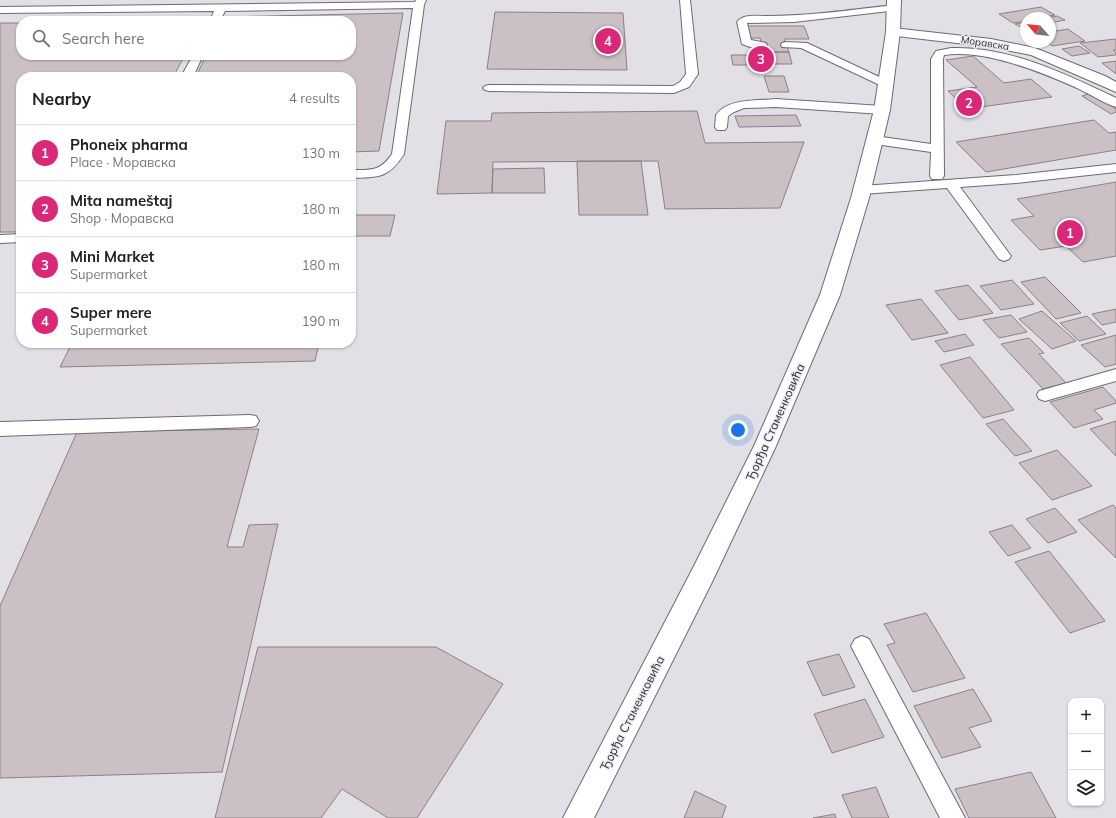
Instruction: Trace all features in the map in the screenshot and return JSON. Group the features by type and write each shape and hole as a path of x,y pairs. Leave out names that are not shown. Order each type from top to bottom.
{"street":[{"name":"Ђорђа Стаменковића","path":"578,818 704,572 765,446 830,295 862,190 882,110 893,32 894,4"},
{"name":"Моравска","path":"893,32 990,43 1035,52 1100,79 1116,88"}],"lane":[{"path":"52,9 59,0"},
{"path":"489,88 674,90 681,88 688,82 692,74 685,0"},
{"path":"0,10 221,8 291,4 420,3 398,154 392,165 381,173 356,174"},
{"path":"762,45 754,45 746,42 741,24 742,22 748,19 795,23 894,4"},
{"path":"217,16 221,8"},
{"path":"786,45 801,42 886,84"},
{"path":"937,176 937,59 940,53 947,50 985,54 1022,62 1077,84 1116,103"},
{"path":"190,72 196,60"},
{"path":"721,127 722,115 730,109 743,105 776,103 882,110"},
{"path":"874,140 937,149"},
{"path":"862,190 1016,179 1116,168"},
{"path":"951,184 1004,256"},
{"path":"0,239 16,238"},
{"path":"1045,394 1116,375"},
{"path":"0,429 250,421"},
{"path":"862,646 953,818"}],"building":[{"path":"1041,7 1050,12 1020,12 1020,22 1013,23 999,14"},
{"path":"495,12 623,13 627,70 487,69"},
{"path":"403,13 379,151 356,152 356,72 198,72 204,60 356,60 356,16 269,16"},
{"path":"1057,16 1065,20 1056,22"},
{"path":"0,23 16,23 16,60 182,60 176,72 16,72 16,232 0,232"},
{"path":"745,26 804,26 809,39 784,39 789,52 764,52 760,38 749,38"},
{"path":"1068,29 1085,41 1056,45 1056,31"},
{"path":"1116,39 1116,50 1113,50 1116,55 1098,57 1080,43"},
{"path":"1079,46 1090,53 1072,56 1062,49"},
{"path":"749,52 789,52 792,64 752,64"},
{"path":"731,55 747,55 750,65 733,65"},
{"path":"973,56 1004,83 1031,79 1052,97 967,109 948,91 977,87 946,60"},
{"path":"1116,61 1116,74 1102,63"},
{"path":"764,76 784,76 789,92 769,92"},
{"path":"1091,93 1116,109 1116,112 1111,114 1082,96"},
{"path":"697,111 705,143 804,142 780,208 665,209 658,161 493,162 492,193 437,194 446,121 491,121 492,113"},
{"path":"796,115 801,126 739,127 735,116"},
{"path":"1094,120 1109,133 1116,132 1116,150 986,172 956,142"},
{"path":"577,161 641,161 648,215 579,215"},
{"path":"544,168 545,193 492,193 493,169"},
{"path":"1116,182 1116,256 1083,262 1066,246 1040,250 1011,220 1034,216 1017,199"},
{"path":"356,215 395,215 390,236 356,236"},
{"path":"1045,277 1081,313 1056,319 1021,282"},
{"path":"1012,280 1034,304 1001,310 980,286"},
{"path":"968,285 993,313 959,320 935,291"},
{"path":"921,299 948,333 912,340 886,305"},
{"path":"1116,309 1116,322 1102,325 1092,314"},
{"path":"1042,311 1076,341 1052,349 1019,319"},
{"path":"1011,315 1027,332 999,338 983,320"},
{"path":"1087,316 1106,334 1079,341 1060,323"},
{"path":"965,334 974,345 944,352 935,341"},
{"path":"1116,335 1116,364 1105,367 1081,345"},
{"path":"1029,338 1044,353 1039,354 1066,383 1043,389 1001,344"},
{"path":"70,348 318,348 315,361 60,367"},
{"path":"970,357 1014,410 983,418 940,365"},
{"path":"1103,387 1116,401 1116,403 1094,410 1103,419 1074,428 1050,402"},
{"path":"1003,419 1032,451 1015,456 986,424"},
{"path":"1116,421 1116,456 1090,429"},
{"path":"259,429 227,547 243,547 249,525 278,524 222,772 0,778 0,606 77,432"},
{"path":"1057,450 1092,486 1052,500 1019,463"},
{"path":"1113,505 1116,508 1116,558 1078,520"},
{"path":"1055,508 1077,532 1048,543 1026,519"},
{"path":"1012,525 1031,548 1008,556 989,532"},
{"path":"1049,551 1105,621 1070,633 1015,562"},
{"path":"926,613 965,678 913,692 887,645 895,643 884,624"},
{"path":"258,647 436,647 503,684 417,818 388,818 342,789 321,818 215,818"},
{"path":"839,654 855,687 823,696 807,662"},
{"path":"973,689 992,721 969,728 981,747 942,758 914,706"},
{"path":"865,699 884,737 832,753 814,714"},
{"path":"1031,772 1056,818 969,818 955,789"},
{"path":"876,787 889,818 852,818 842,795"},
{"path":"695,791 726,806 722,818 684,818"},
{"path":"835,814 836,818 813,818"}],"place":[{"name":"Super mere","path":"608,41"},
{"name":"Mini Market","path":"761,59"},
{"name":"Mita nameštaj","path":"969,103"},
{"name":"Phoneix pharma","path":"1070,233"}]}
